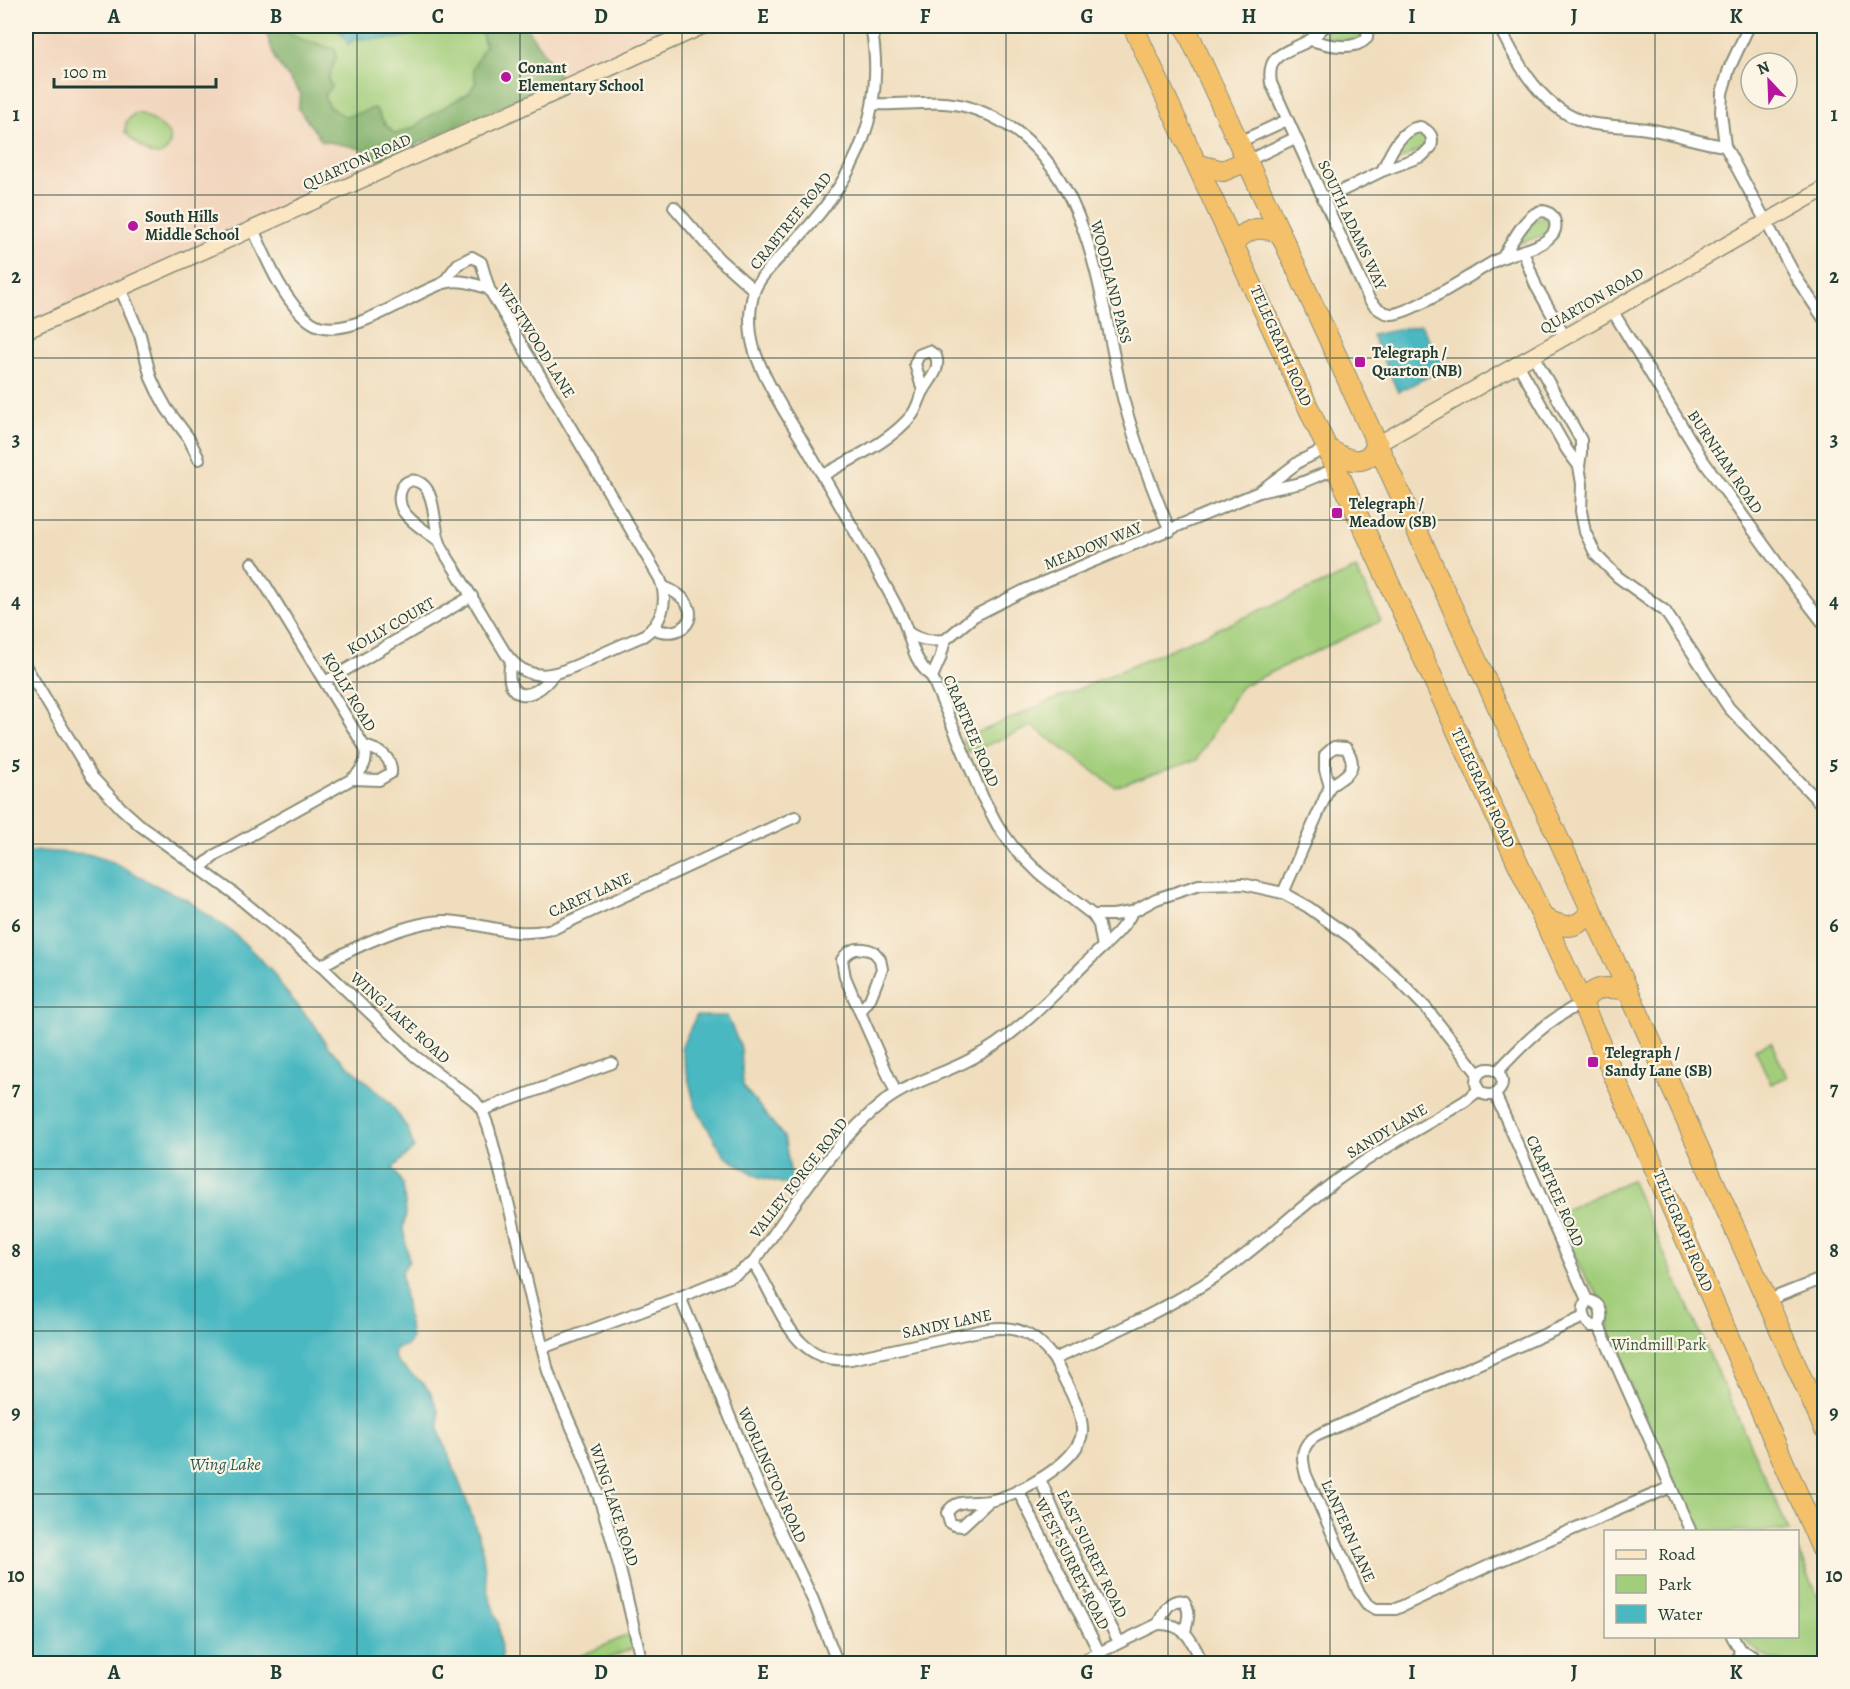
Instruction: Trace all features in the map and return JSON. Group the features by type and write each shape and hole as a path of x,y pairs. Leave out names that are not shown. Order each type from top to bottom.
{"highway":[{"name":"TELEGRAPH ROAD","path":"1134,26 1582,1003 1824,1554"},
{"path":"1185,26 1628,990 1824,1428"},
{"path":"1199,165 1223,171 1248,161"},
{"path":"1234,242 1245,232 1254,228 1280,232"},
{"path":"1328,448 1345,459 1356,460 1367,458 1378,444"},
{"path":"1543,918 1560,926 1572,927 1580,924 1592,913"},
{"path":"1582,1003 1593,991 1604,987 1628,990"}],"street":[{"name":"QUARTON ROAD","path":"26,331 703,26"},
{"name":"CRABTREE ROAD","path":"871,26 876,62 873,104 868,129 844,182 754,290 751,325 756,355 776,395 883,581 909,633 915,656 920,665 932,676 981,796 998,826 1014,848 1040,874 1093,915"},
{"path":"1311,40 1326,26"},
{"path":"1311,40 1332,45 1354,46 1367,38 1368,26"},
{"path":"1499,26 1521,68 1546,98 1560,110 1589,123 1665,132 1712,145 1725,146"},
{"path":"1749,26 1729,69 1722,93 1721,112 1725,146 1774,239 1824,319"},
{"name":"SOUTH ADAMS WAY","path":"1311,40 1280,54 1271,63 1270,83 1374,306 1391,314 1410,309 1504,255 1522,251 1552,235 1556,223 1548,213 1541,211 1533,214 1515,236 1504,255"},
{"name":"WOODLAND PASS","path":"873,104 943,103 966,106 1011,126 1049,161 1069,193 1088,244 1130,426 1170,531"},
{"path":"1239,142 1287,120"},
{"path":"1323,200 1382,171 1400,166 1427,153 1432,144 1430,134 1420,127 1407,131 1389,155 1382,171"},
{"path":"1248,161 1295,138"},
{"name":"QUARTON ROAD","path":"1378,444 1824,189"},
{"path":"674,207 719,259 754,290"},
{"name":"WESTWOOD LANE","path":"253,229 277,278 297,310 313,323 324,327 357,323 444,282 468,282 489,289 664,587"},
{"path":"1522,251 1536,286 1564,337"},
{"path":"444,282 458,264 472,257 481,262 489,289"},
{"path":"120,288 140,335 151,378 157,391 188,436 199,459"},
{"name":"BURNHAM ROAD","path":"1612,310 1702,459 1824,624"},
{"path":"1533,355 1581,440 1579,466 1582,484 1581,511 1585,532 1596,555 1618,577 1665,611 1729,708 1824,807"},
{"path":"1518,364 1567,450 1579,466"},
{"path":"822,476 872,447 900,427 920,403 923,391"},
{"name":"MEADOW WAY","path":"1259,492 1300,461 1328,448"},
{"name":"MEADOW WAY","path":"945,640 974,616 1005,599 1259,492 1301,483 1337,468"},
{"path":"439,542 436,519 426,487 414,481 406,483 400,489 398,496 403,511 439,542 511,661 530,674 553,675"},
{"name":"KOLLY ROAD","path":"252,563 364,746 366,752 364,764 352,779"},
{"path":"511,661 509,670 514,690 523,695 534,693 540,690 553,675 643,636 658,621 663,607 664,587 670,589 683,599 690,609 691,617 686,626 680,628 660,632 652,628"},
{"name":"KOLLY COURT","path":"325,682 472,596"},
{"path":"909,633 917,639 945,640 932,676"},
{"name":"WING LAKE ROAD","path":"26,667 76,752 105,793 141,826 232,892 321,966 416,1057 474,1100 482,1110 509,1206 542,1348 556,1394 582,1451 603,1510 642,1664"},
{"path":"200,868 217,854 352,779 378,780 388,777 392,767 388,758 382,752 364,746"},
{"path":"1283,893 1330,786"},
{"name":"CAREY LANE","path":"321,966 335,957 399,931 431,922 460,923 512,932 553,929 795,817"},
{"path":"1093,915 1132,912 1156,899 1199,885 1243,884 1283,893 1308,907 1350,937 1394,975 1427,1009 1478,1074"},
{"name":"VALLEY FORGE ROAD","path":"753,1263 838,1148 867,1117 896,1094 970,1060 1001,1041 1058,991 1120,931 1132,912"},
{"path":"1093,915 1099,925 1102,947"},
{"path":"860,1012 870,999 882,969 880,959 874,952 861,948 850,951 842,960 845,977 860,1012 896,1094"},
{"path":"1498,1071 1545,1025 1558,1015 1582,1003"},
{"path":"482,1110 612,1063"},
{"path":"1488,1068 1498,1071 1503,1083 1502,1088 1495,1094 1486,1095 1479,1090 1476,1082 1478,1074 1488,1068"},
{"name":"SANDY LANE","path":"753,1263 794,1335 809,1349 825,1359 851,1359 988,1329 1007,1327 1026,1332 1037,1340 1054,1359 1144,1317 1201,1286 1232,1265 1359,1164 1466,1101 1479,1090"},
{"name":"CRABTREE ROAD","path":"1495,1094 1587,1299 1599,1306 1602,1320 1599,1326 1689,1530"},
{"path":"542,1348 680,1297 736,1274 753,1263"},
{"path":"1768,1300 1824,1278"},
{"name":"WORLINGTON ROAD","path":"680,1297 759,1487 810,1592 838,1664"},
{"path":"1587,1299 1583,1311 1584,1317 1592,1326 1599,1326"},
{"name":"LANTERN LANE","path":"1584,1317 1318,1435 1298,1448 1306,1475 1358,1591 1373,1614 1396,1609 1497,1562 1671,1487"},
{"path":"988,1502 1040,1479 1070,1456 1079,1445 1082,1432 1079,1415 1054,1359"},
{"name":"EAST SURREY ROAD","path":"1040,1479 1074,1555 1109,1647 1158,1624 1170,1604 1180,1600 1184,1601 1188,1608 1185,1631 1203,1664"},
{"name":"WEST SURREY ROAD","path":"1018,1490 1109,1647 1076,1664"},
{"path":"1158,1624 1174,1625 1185,1631"},
{"path":"1733,1638 1740,1650 1754,1656 1761,1664"},
{"path":"1737,1664 1740,1650"}],"shaded area":[{"name":"South Hills Middle School","path":"26,26 693,26 457,129 26,324"}],"green space":[{"path":"322,25 330,27 344,36 348,45 354,39 390,39 407,36 421,26 476,26 482,33 485,46 473,68 476,82 469,93 424,119 413,128 395,134 375,109 345,117 329,107 324,96 336,58 320,44 303,40 283,31 284,26"},
{"path":"264,26 284,26 284,31 303,40 335,49 336,58 328,79 332,87 324,96 329,107 346,117 375,108 385,124 395,134 413,128 469,93 476,82 473,68 485,46 482,33 476,26 525,26 562,79 380,161 360,149 322,141 298,108 301,94 276,61"},
{"path":"1334,26 1362,26 1363,33 1360,38 1352,40 1328,39 1325,32"},
{"path":"134,114 147,116 170,137 169,147 163,154 157,155 149,152 125,132 126,122"},
{"path":"1419,132 1426,137 1427,142 1424,148 1399,160 1396,159 1396,154 1410,135"},
{"path":"1541,216 1548,220 1550,230 1546,234 1521,243 1520,239 1534,220"},
{"path":"1356,569 1381,621 1240,687 1197,760 1115,787 1032,726 968,753 963,739"},
{"path":"1771,1042 1787,1077 1771,1084 1755,1049"},
{"name":"Windmill Park","path":"1631,1180 1789,1530 1696,1530 1618,1358 1603,1302 1582,1272 1555,1214"},
{"path":"1799,1553 1824,1611 1824,1663 1779,1661 1761,1654 1743,1638 1799,1638"},
{"path":"630,1634 633,1648 598,1663 562,1664"}],"water":[{"path":"333,26 421,26 407,36 390,39 354,39 348,45 342,31"},
{"path":"1421,325 1445,368 1398,392 1372,335"},
{"name":"Wing Lake","path":"40,851 88,854 113,862 187,900 235,934 272,971 282,987 316,1027 328,1047 391,1104 408,1129 414,1148 393,1168 403,1185 406,1214 403,1228 409,1261 402,1271 402,1277 411,1339 407,1345 396,1348 394,1357 399,1364 423,1383 439,1412 439,1431 482,1546 488,1594 499,1625 502,1663 26,1663 26,853"},
{"path":"696,1016 727,1016 741,1048 743,1086 784,1137 793,1186 759,1177 724,1156 695,1106 681,1048"}],"place":[{"name":"Conant Elementary School","path":"506,77"},
{"name":"South Hills Middle School","path":"133,226"},
{"name":"Telegraph / Quarton (NB)","path":"1360,362"},
{"name":"Telegraph / Meadow (SB)","path":"1337,513"},
{"name":"Telegraph / Sandy Lane (SB)","path":"1593,1062"}]}
